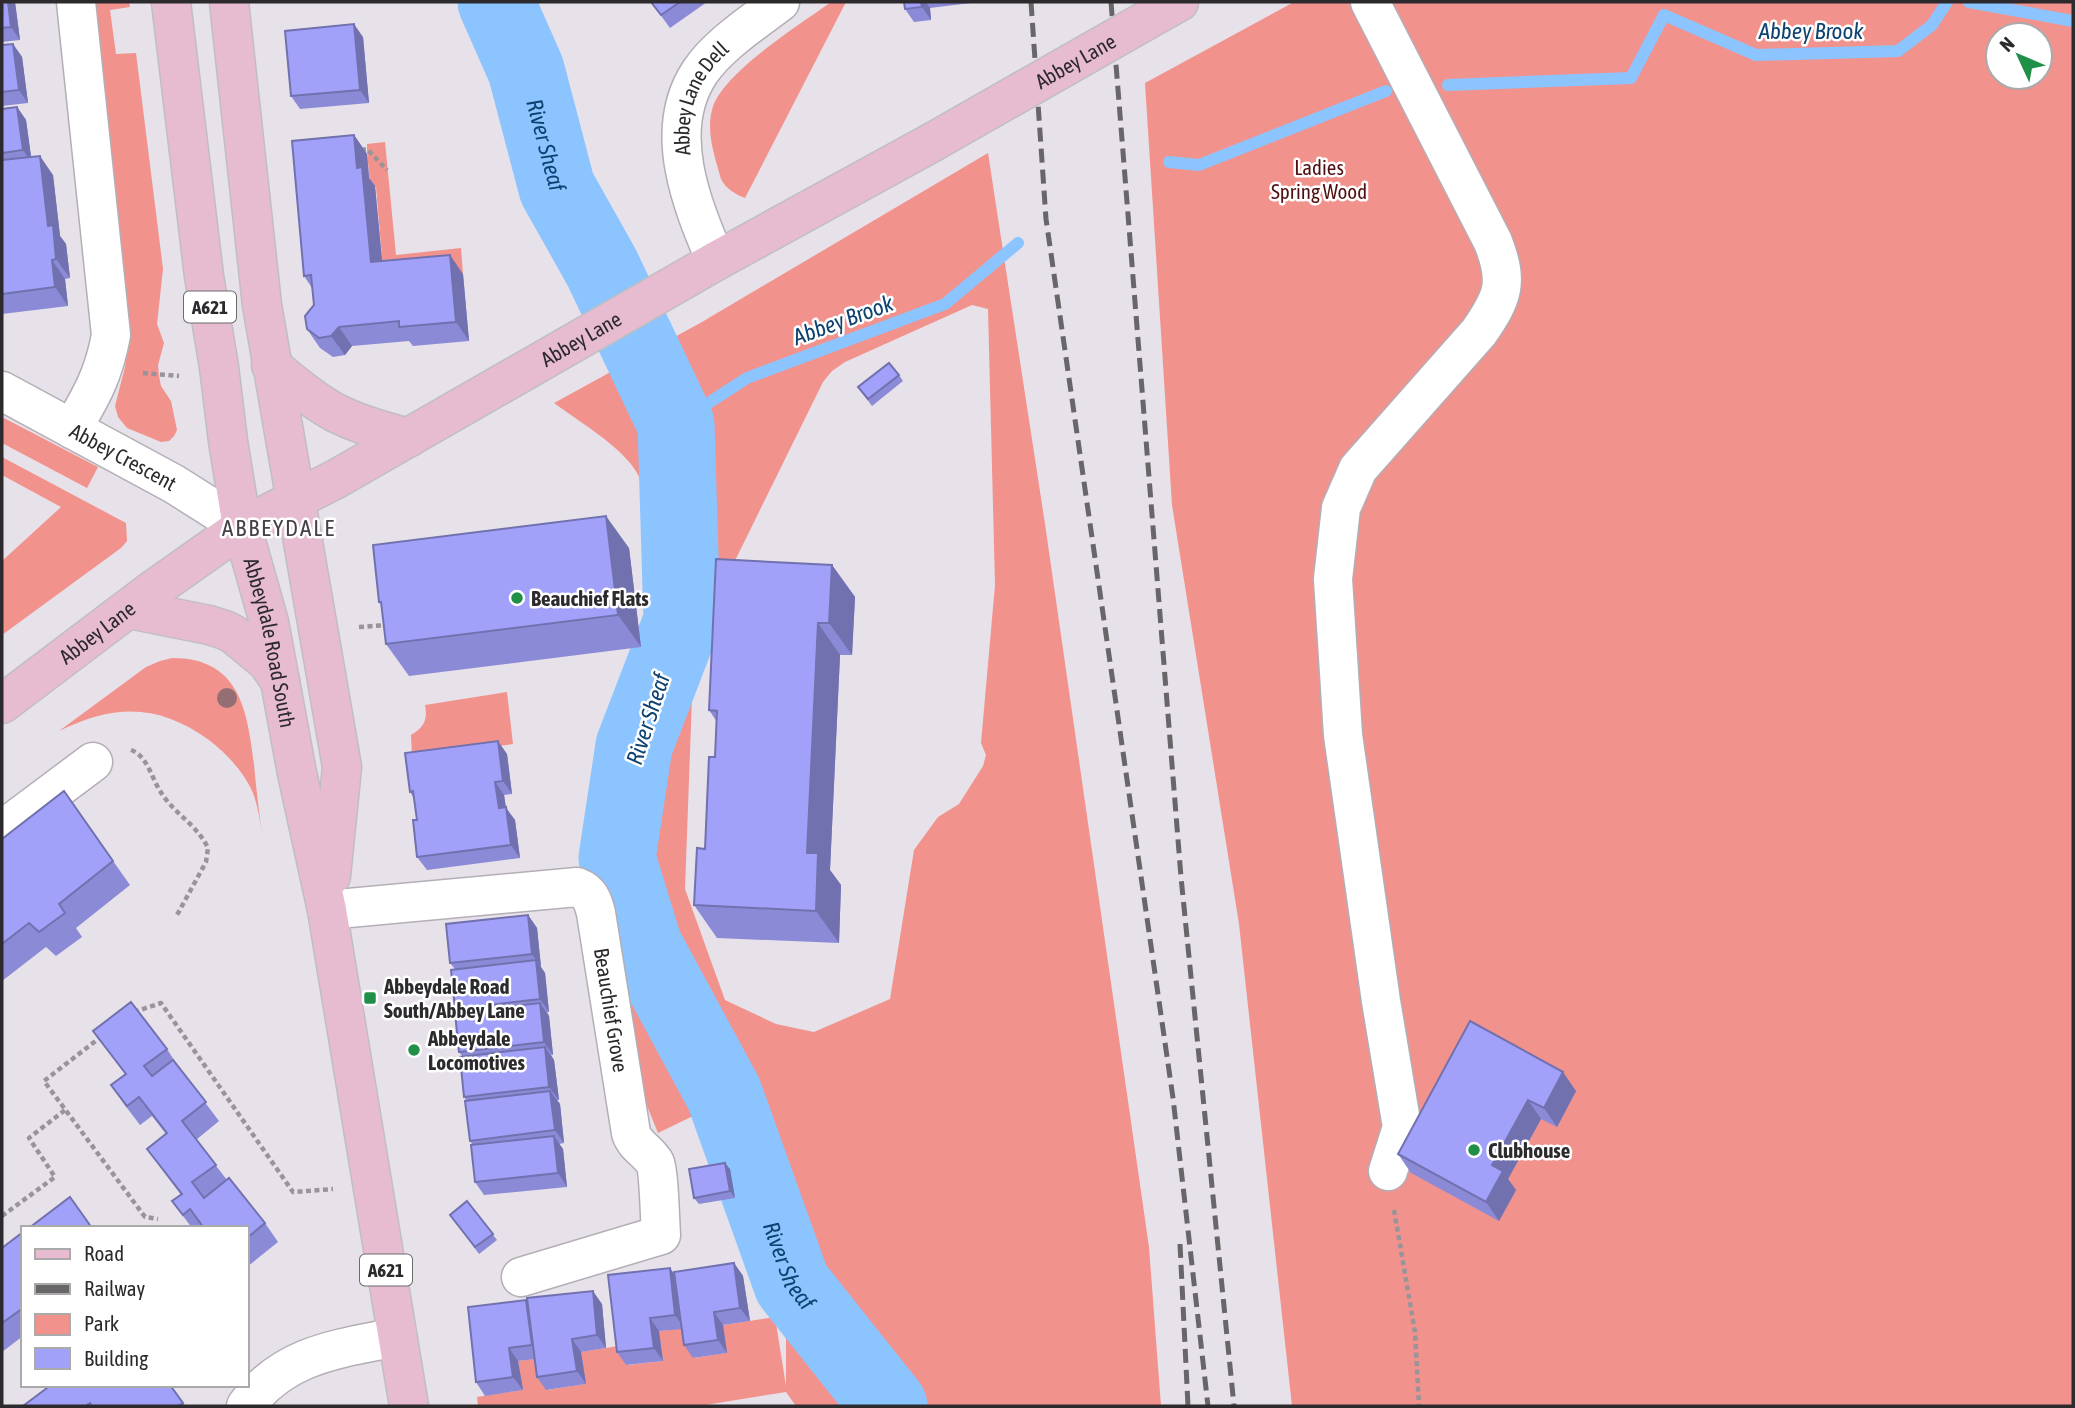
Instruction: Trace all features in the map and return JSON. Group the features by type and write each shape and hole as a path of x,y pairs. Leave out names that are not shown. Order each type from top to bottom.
{"main road":[{"name":"Abbeydale Road South","path":"171,2 204,276 242,527 269,622 297,773 327,910 409,1406"},
{"name":"Abbeydale Road South","path":"229,2 254,246 271,366 342,767 327,910"},
{"name":"Abbey Lane","path":"2,704 242,527 330,483 716,261 1163,11"},
{"path":"271,366 303,392 333,411 359,423 408,438"},
{"path":"129,609 209,625 233,634 267,662 282,683"}],"street":[{"path":"72,429 96,388 106,362 111,335 76,2"},
{"name":"Abbey Lane Dell","path":"716,261 688,186 683,150 685,105 700,72 713,56 780,2"},
{"path":"1370,2 1493,242 1501,262 1503,282 1493,312 1479,332 1358,469 1341,508 1334,579 1343,734 1402,1127 1388,1171"},
{"name":"Abbey Crescent","path":"2,391 174,484 242,527"},
{"path":"2,830 93,762"},
{"name":"Beauchief Grove","path":"327,910 578,887 586,890 593,900 631,1133 633,1141 645,1150 656,1165 661,1235 521,1277"},
{"path":"246,1406 256,1393 290,1367 318,1353 397,1337"}],"path":[{"path":"353,151 367,149 387,170"},
{"path":"391,624 400,624"},
{"path":"93,762 125,749 142,755 164,798 205,841 208,848 206,862 177,915"},
{"path":"125,1019 136,1011 162,1003 293,1192 372,1185"},
{"path":"105,1034 44,1081 145,1217 158,1219"},
{"path":"2,1216 55,1177 29,1138 65,1110"},
{"path":"1388,1171 1415,1332 1419,1406"}],"green space":[{"path":"96,2 129,2 130,7 110,10 116,54 136,53 163,269 157,324 164,343 158,365 159,376 161,386 171,401 177,430 169,441 161,442 127,428 118,417 115,406 129,339"},
{"path":"831,2 846,2 745,198 731,191 723,183 714,154 710,119 718,96 745,66 763,51"},
{"name":"Ladies Spring Wood","path":"1294,2 2073,2 2073,1406 1292,1406 1239,924 1172,505 1145,83"},
{"path":"385,142 396,255 461,248 463,274 384,281 376,187 370,187 367,144"},
{"path":"988,153 1045,524 1149,1247 1161,1406 796,1406 786,1392 699,1406 478,1406 477,1397 522,1390 518,1361 541,1358 547,1390 585,1384 581,1352 624,1345 628,1365 663,1361 659,1331 684,1328 694,1358 726,1353 723,1325 775,1317 786,1386 786,1338 737,1165 695,1115 658,1133 643,1096 597,818 620,714 642,679 652,669 693,670 685,889 725,1000 776,1024 814,1032 890,999 914,850 938,817 959,804 983,766 986,755 981,743 995,585 988,309 972,305 845,362 832,371 823,382 724,583 714,624 650,636 654,546 648,499 640,479 630,463 614,447 554,403 702,322"},
{"path":"2,417 98,467 87,488 2,443"},
{"path":"2,457 126,523 127,541 2,635 2,561 61,507 2,475"},
{"path":"172,658 195,660 213,667 226,677 236,691 248,725 262,835 255,798 245,778 222,751 190,728 154,714 117,712 79,722 59,731 146,667"},
{"path":"507,692 513,744 412,757 411,735 424,723 425,705"}],"building":[{"path":"2,2 8,2 11,27 2,28"},
{"path":"651,2 680,2 661,15"},
{"path":"904,2 921,2 922,7 905,9"},
{"path":"354,24 360,90 291,96 285,31"},
{"path":"13,44 19,90 2,92 2,45"},
{"path":"17,107 23,150 2,153 2,109"},
{"path":"354,135 357,168 362,167 371,262 450,255 456,322 399,327 399,321 339,327 331,336 319,338 307,329 305,316 314,305 311,275 304,276 292,141"},
{"path":"40,156 48,226 53,225 56,259 52,260 55,287 2,294 2,160"},
{"path":"889,363 899,375 868,399 858,387"},
{"name":"Beauchief Flats","path":"606,516 618,615 386,644 373,545"},
{"path":"716,559 832,565 829,623 818,623 807,853 818,853 816,911 694,905 697,848 705,849 709,757 715,757 717,711 709,710"},
{"path":"498,741 503,781 495,782 499,808 506,807 511,845 417,857 413,820 417,820 405,753"},
{"path":"64,791 113,861 59,904 65,913 39,932 29,923 2,944 2,839"},
{"path":"528,915 532,954 450,963 446,924"},
{"path":"536,960 540,999 455,1009 451,970"},
{"path":"131,1002 167,1049 144,1066 152,1076 173,1060 206,1102 182,1121 216,1165 192,1182 204,1198 229,1178 265,1223 248,1237 248,1226 203,1226 190,1209 183,1215 172,1201 182,1194 147,1149 167,1133 139,1097 127,1106 111,1085 126,1074 93,1031"},
{"path":"540,1003 544,1042 459,1052 455,1013"},
{"name":"Clubhouse","path":"1470,1021 1563,1072 1544,1108 1528,1100 1492,1165 1503,1171 1486,1202 1398,1154"},
{"path":"545,1047 549,1087 464,1097 460,1057"},
{"path":"550,1091 555,1130 470,1141 465,1101"},
{"path":"554,1136 558,1173 475,1182 471,1145"},
{"path":"725,1163 730,1191 694,1198 689,1169"},
{"path":"70,1197 91,1226 32,1226"},
{"path":"467,1201 493,1234 475,1247 450,1215"},
{"path":"21,1234 21,1309 2,1323 2,1248"},
{"path":"734,1263 740,1308 714,1312 718,1340 684,1345 674,1272"},
{"path":"670,1268 675,1315 650,1318 654,1348 617,1352 608,1275"},
{"path":"593,1291 597,1335 572,1339 577,1371 537,1377 527,1298"},
{"path":"526,1300 532,1345 509,1348 513,1377 476,1382 468,1307"},
{"path":"48,1387 171,1387 183,1403 178,1406 92,1406 90,1403 85,1406 23,1406"}],"waterway":[{"name":"River Sheaf","path":"496,2 526,70 557,188 602,268 676,424 682,621 634,746 617,858 644,946 724,1094 792,1284 889,1406"},
{"name":"Abbey Brook","path":"1448,85 1631,78 1664,15 1756,55 1898,51 1932,25 1947,2"},
{"name":"Abbey Brook","path":"1969,2 2073,21"},
{"name":"Abbey Brook","path":"1169,162 1199,165 1386,91"},
{"name":"Abbey Brook","path":"676,424 747,378 945,304 1018,243"}],"railway":[{"path":"1031,2 1046,219 1173,1098 1208,1406"},
{"path":"1111,2 1181,877 1234,1406"},
{"path":"1180,1244 1188,1406"}],"place":[{"name":"Beauchief Flats","path":"517,598"},
{"name":"Abbeydale Road South/Abbey Lane","path":"370,998"},
{"name":"Abbeydale Locomotives","path":"414,1050"},
{"name":"Clubhouse","path":"1474,1150"}],"district":[{"name":"ABBEYDALE","path":"279,528"}]}
